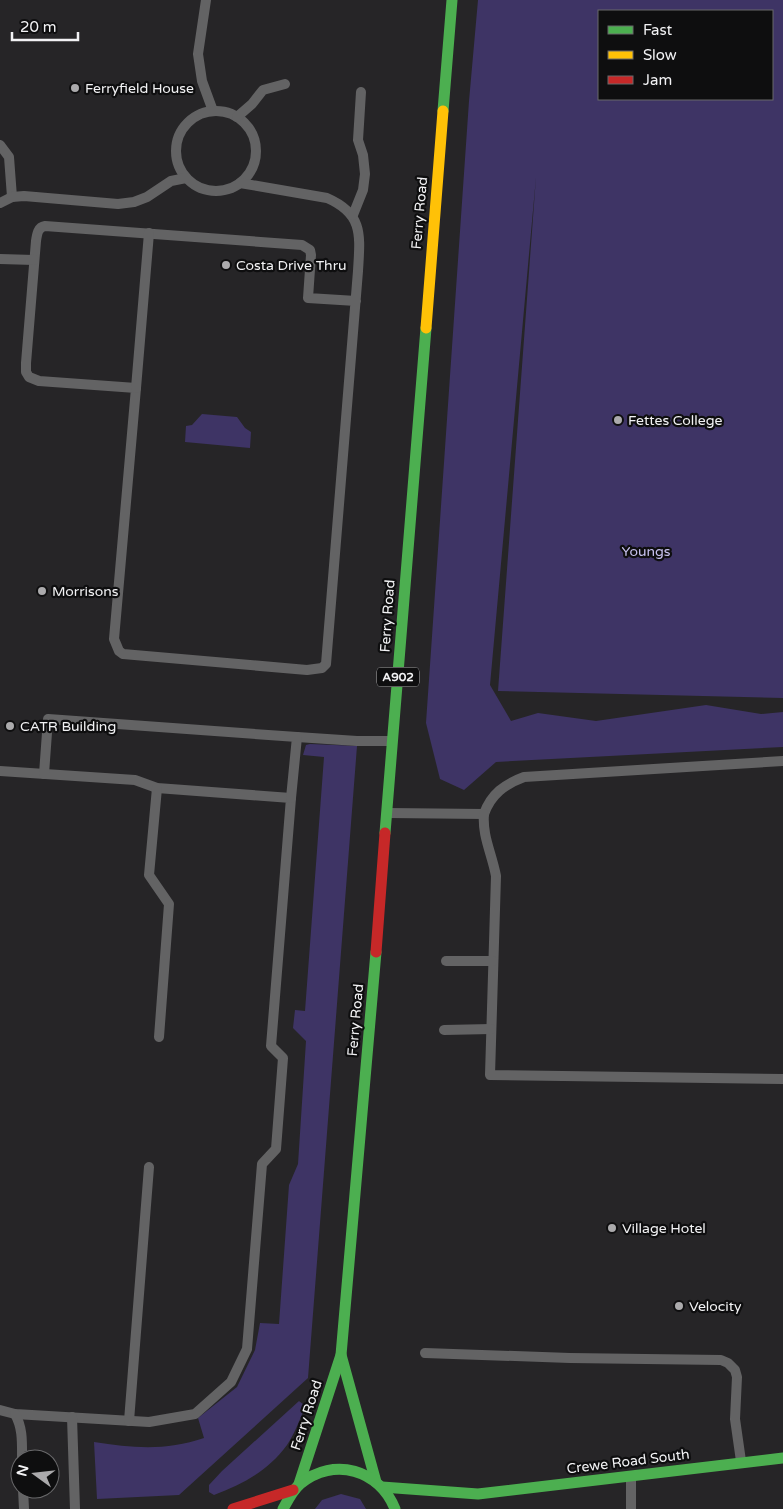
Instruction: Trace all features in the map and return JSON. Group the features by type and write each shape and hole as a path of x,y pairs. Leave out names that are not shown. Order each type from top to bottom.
{"main road":[{"name":"Ferry Road","path":"283,1509 296,1487 341,1355 387,813 452,0"},
{"name":"Ferry Road","path":"341,1355 379,1484 395,1509"},
{"name":"Crewe Road South","path":"379,1484 478,1494 783,1458"},
{"path":"233,1509 296,1487 310,1476 323,1470 337,1468 351,1470 364,1474 379,1484"},
{"name":"Crewe Road South","path":"455,1505 478,1494"}],"lane":[{"path":"206,0 198,54 202,81 213,111"},
{"path":"237,117 252,104 263,90 285,84"},
{"path":"353,215 363,190 366,174 358,140 361,92"},
{"path":"213,111 226,112 237,117 246,125 253,136 256,148 255,160 250,172 240,183 227,190 212,191 198,187 186,178 177,161 177,142 182,130 200,114 213,111"},
{"path":"0,145 9,157 12,197"},
{"path":"0,203 12,197 24,196 118,204 134,202 147,197 171,181 186,178"},
{"path":"149,233 114,639 118,651 123,654 307,670 322,668 326,664 330,620 360,235 353,215 337,202 327,198 240,183"},
{"path":"136,388 39,381 29,377 26,372 36,233 42,226 305,246 310,250 311,255 308,298 356,301"},
{"path":"0,259 34,260"},
{"path":"44,774 48,719 357,741 392,741"},
{"path":"0,1410 15,1414 149,1422 195,1414 231,1382 247,1349 262,1164 276,1149 283,1058 271,1046 297,737"},
{"path":"783,761 524,778 513,781 499,790 490,800 484,814 484,837 494,864 496,876 490,1075 783,1080"},
{"path":"0,771 135,780 157,788 291,798"},
{"path":"157,788 149,875 169,904 160,1036"},
{"path":"387,813 484,814"},
{"path":"446,961 493,961"},
{"path":"444,1030 491,1030"},
{"path":"129,1421 149,1167"},
{"path":"425,1354 722,1360 735,1370 737,1377 735,1419 741,1462"},
{"path":"15,1414 20,1422 22,1449"},
{"path":"72,1417 75,1509"},
{"path":"630,1509 631,1475"}],"green space":[{"name":"Youngs","path":"478,0 783,0 783,698 498,691 536,177 490,685 511,721 538,713 596,721 706,705 761,714 783,712 783,747 496,762 464,790 440,779 426,723 469,101"},
{"path":"202,414 237,417 245,428 251,432 250,448 185,442 186,426 192,425"},
{"path":"306,745 357,746 308,1378 179,1495 97,1499 94,1442 122,1446 163,1447 204,1438 198,1418 237,1387 255,1350 260,1323 279,1324 289,1185 298,1164 306,1041 293,1028 295,1010 305,1011 324,757 303,755"},
{"path":"299,1401 304,1405 304,1410 292,1437 280,1454 254,1476 214,1495 209,1492 209,1485 222,1471"},
{"path":"341,1494 360,1499 366,1509 315,1509 322,1500"}],"traffic: fast":[{"path":"443,111 452,0"},
{"path":"385,833 426,328"},
{"path":"299,1484 341,1355 376,952"},
{"path":"341,1355 376,1482"},
{"path":"382,1487 478,1494 783,1458"},
{"path":"283,1509 292,1493 300,1484 313,1475 341,1469 355,1471 379,1485 395,1509"}],"traffic: slow":[{"path":"426,328 443,111"}],"traffic: jam":[{"path":"376,952 385,833"},
{"path":"233,1509 293,1490"}],"place":[{"name":"Ferryfield House","path":"75,88"},
{"name":"Costa Drive Thru","path":"226,265"},
{"name":"Fettes College","path":"618,420"},
{"name":"Morrisons","path":"42,591"},
{"name":"CATR Building","path":"10,726"},
{"name":"Village Hotel","path":"612,1228"},
{"name":"Velocity","path":"679,1306"}]}
